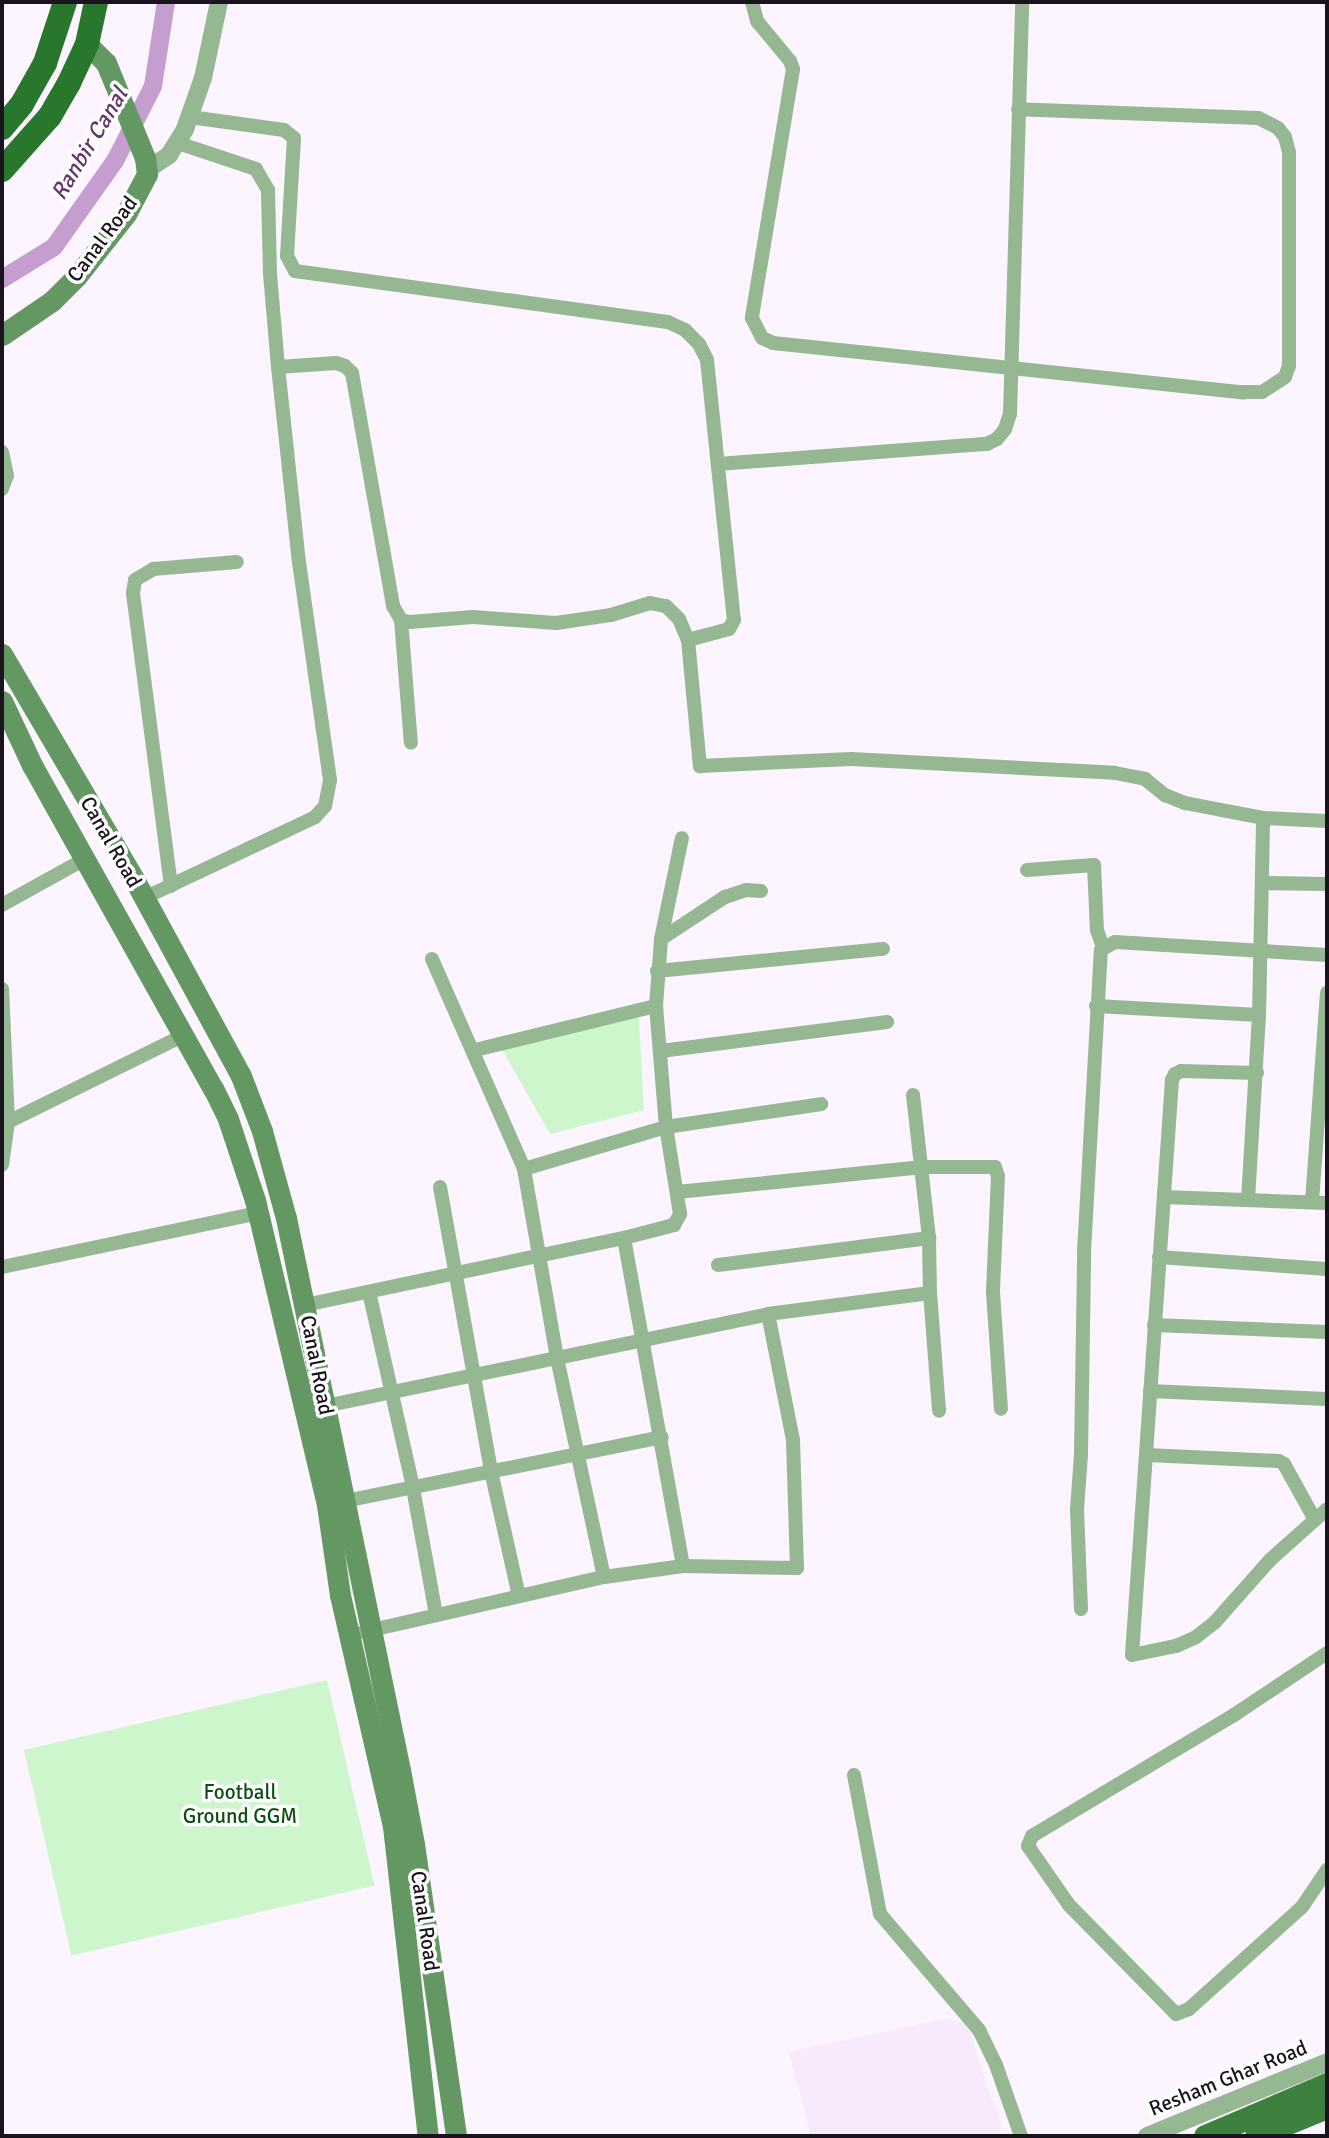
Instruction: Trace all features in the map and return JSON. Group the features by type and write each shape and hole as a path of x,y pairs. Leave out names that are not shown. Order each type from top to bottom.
{"highway":[{"path":"2,128 22,104 45,63 65,2"},
{"path":"2,170 50,116 87,44 96,2"}],"main road":[{"path":"87,44 106,63 147,170"},
{"name":"Canal Road","path":"2,335 52,301 77,276 127,214 147,170"},
{"name":"Canal Road","path":"2,654 144,898 250,1097 286,1218 345,1501 360,1633 393,1826 428,2136"},
{"name":"Canal Road","path":"2,701 32,765 184,1035 228,1119 258,1213 327,1505 414,1844 456,2136"},
{"path":"1205,2136 1327,2084"},
{"path":"1256,2136 1327,2107"}],"street":[{"path":"147,170 178,143 190,117 203,78 219,2"},
{"path":"752,2 757,21 790,61 793,79 752,318 756,331 773,343 1243,392 1262,392 1285,377 1289,366 1289,152 1286,137 1278,128 1258,118 1018,109"},
{"path":"718,464 987,444 998,439 1010,414 1022,2"},
{"path":"190,117 284,130 294,138 287,256 295,271 668,322 685,330 699,344 706,360 734,620 729,629 688,640"},
{"path":"144,898 315,817 325,806 330,780 299,563 278,367 270,273 268,190 263,178 247,165 178,143"},
{"path":"278,367 335,363 345,366 352,373 393,606 401,620 411,743"},
{"path":"2,452 7,475 2,489"},
{"path":"171,886 133,593 135,580 153,569 237,562"},
{"path":"401,620 410,622 472,617 556,623 611,615 650,603 666,606 674,611 688,640 700,766 851,759 1115,772 1145,779 1175,800 1263,818 1327,821"},
{"path":"1248,1200 1257,1073 1263,818"},
{"path":"304,1305 625,1238 674,1225 680,1214 666,1127 656,1006 661,939 682,838"},
{"path":"2,905 85,859"},
{"path":"1027,870 1094,865 1097,930 1103,947 1099,956 1084,1252 1082,1454 1077,1510 1081,1609"},
{"path":"1262,883 1327,884"},
{"path":"661,939 734,892 761,891"},
{"path":"1103,947 1115,942 1327,955"},
{"path":"657,971 883,948"},
{"path":"432,959 475,1051 524,1169 557,1358 604,1577"},
{"path":"2,989 8,1122 2,1166"},
{"path":"1312,1202 1327,993"},
{"path":"475,1051 656,1006"},
{"path":"1096,1006 1259,1015"},
{"path":"661,1051 887,1022"},
{"path":"8,1122 184,1035"},
{"path":"1257,1073 1175,1074 1131,1650 1134,1656 1176,1646 1196,1637 1215,1622 1270,1560 1327,1510"},
{"path":"913,1095 929,1237 930,1293 939,1411"},
{"path":"524,1169 666,1127 821,1104"},
{"path":"677,1192 923,1167 990,1165 997,1171 993,1292 1001,1409"},
{"path":"440,1187 491,1471 519,1596"},
{"path":"1164,1197 1327,1203"},
{"path":"2,1267 258,1213"},
{"path":"718,1265 929,1237"},
{"path":"625,1238 683,1566"},
{"path":"1159,1257 1327,1269"},
{"path":"369,1292 413,1488 436,1614"},
{"path":"325,1406 768,1314 930,1293"},
{"path":"360,1633 604,1577 683,1566 797,1568 793,1440 768,1314"},
{"path":"1154,1325 1327,1332"},
{"path":"1150,1391 1327,1399"},
{"path":"345,1501 662,1437"},
{"path":"1147,1455 1279,1461 1284,1464 1315,1520"},
{"path":"1327,1653 1234,1715 1032,1836 1028,1846 1069,1905 1176,2014 1189,2009 1302,1907 1327,1870"},
{"path":"854,1774 878,1909 883,1921 979,2030 996,2065 1020,2136"},
{"name":"Resham Ghar Road","path":"1147,2136 1327,2062"}],"shaded area":[{"path":"945,2019 968,2023 986,2085 1000,2118 1001,2136 811,2136 789,2052"}],"green space":[{"path":"638,1003 644,1110 550,1134 498,1042"},
{"name":"Football Ground GGM","path":"327,1680 374,1886 71,1956 24,1750"}],"waterway":[{"name":"Ranbir Canal","path":"2,279 54,247 115,161 153,86 166,2"}]}
